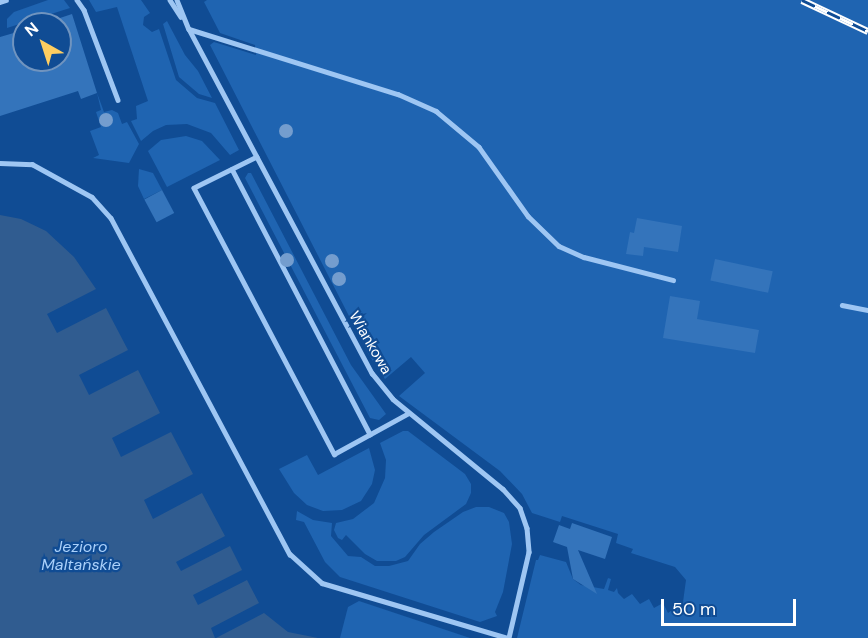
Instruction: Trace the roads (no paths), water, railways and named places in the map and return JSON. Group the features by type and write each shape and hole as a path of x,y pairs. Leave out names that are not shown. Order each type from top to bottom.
{"lane":[{"path":"0,2 6,0"},
{"path":"77,0 84,10 118,100"},
{"name":"Wiankowa","path":"170,0 189,29"},
{"name":"Wiankowa","path":"177,0 189,29 364,362 393,399 503,489 520,508 529,538 529,552 508,638"},
{"path":"189,29 398,94 436,111 479,147 528,216 559,246 584,257 673,280"},
{"path":"256,157 194,188 334,453 409,413"},
{"path":"0,163 32,164 92,197 111,218 290,554 322,583 508,638"},
{"path":"232,169 370,434"},
{"path":"842,305 868,310"}],"water":[{"name":"Jezioro Maltańskie","path":"0,215 21,219 46,231 74,257 96,289 47,314 57,333 106,308 128,350 79,375 89,395 138,370 160,413 112,438 121,457 171,432 193,474 144,500 153,519 202,493 225,536 176,562 181,571 230,546 242,570 193,595 198,605 247,580 259,603 211,628 215,638 0,638"},
{"path":"264,613 288,632 318,638 216,638"}],"railway":[{"path":"802,0 868,31"}]}
